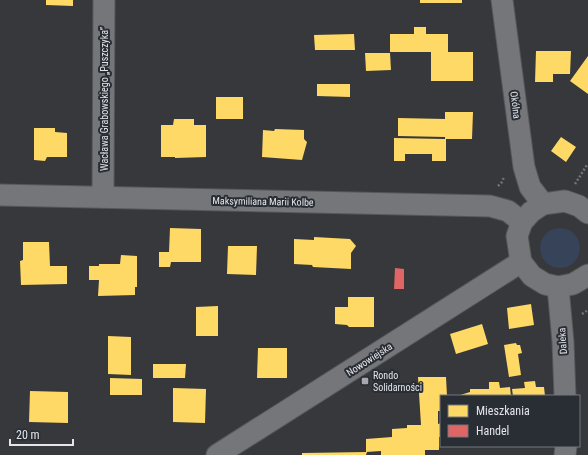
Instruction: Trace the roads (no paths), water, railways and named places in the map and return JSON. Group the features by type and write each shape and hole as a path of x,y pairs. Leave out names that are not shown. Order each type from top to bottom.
{"street":[{"name":"Wacława Grabowskiego „Puszczyka”","path":"104,0 104,197"},
{"name":"Okólna","path":"502,0 524,167 530,187 543,204"},
{"name":"Maksymiliana Marii Kolbe","path":"0,195 490,206 508,211 522,222"},
{"path":"585,203 565,201 543,204 531,212 522,222 517,236 521,262 524,269 545,284 558,286 573,284 588,275"},
{"name":"Nowowiejska","path":"217,455 521,262"},
{"name":"Daleka","path":"558,286 563,342 565,395"}],"place":[{"name":"Rondo Solidarności","path":"365,381"}]}
